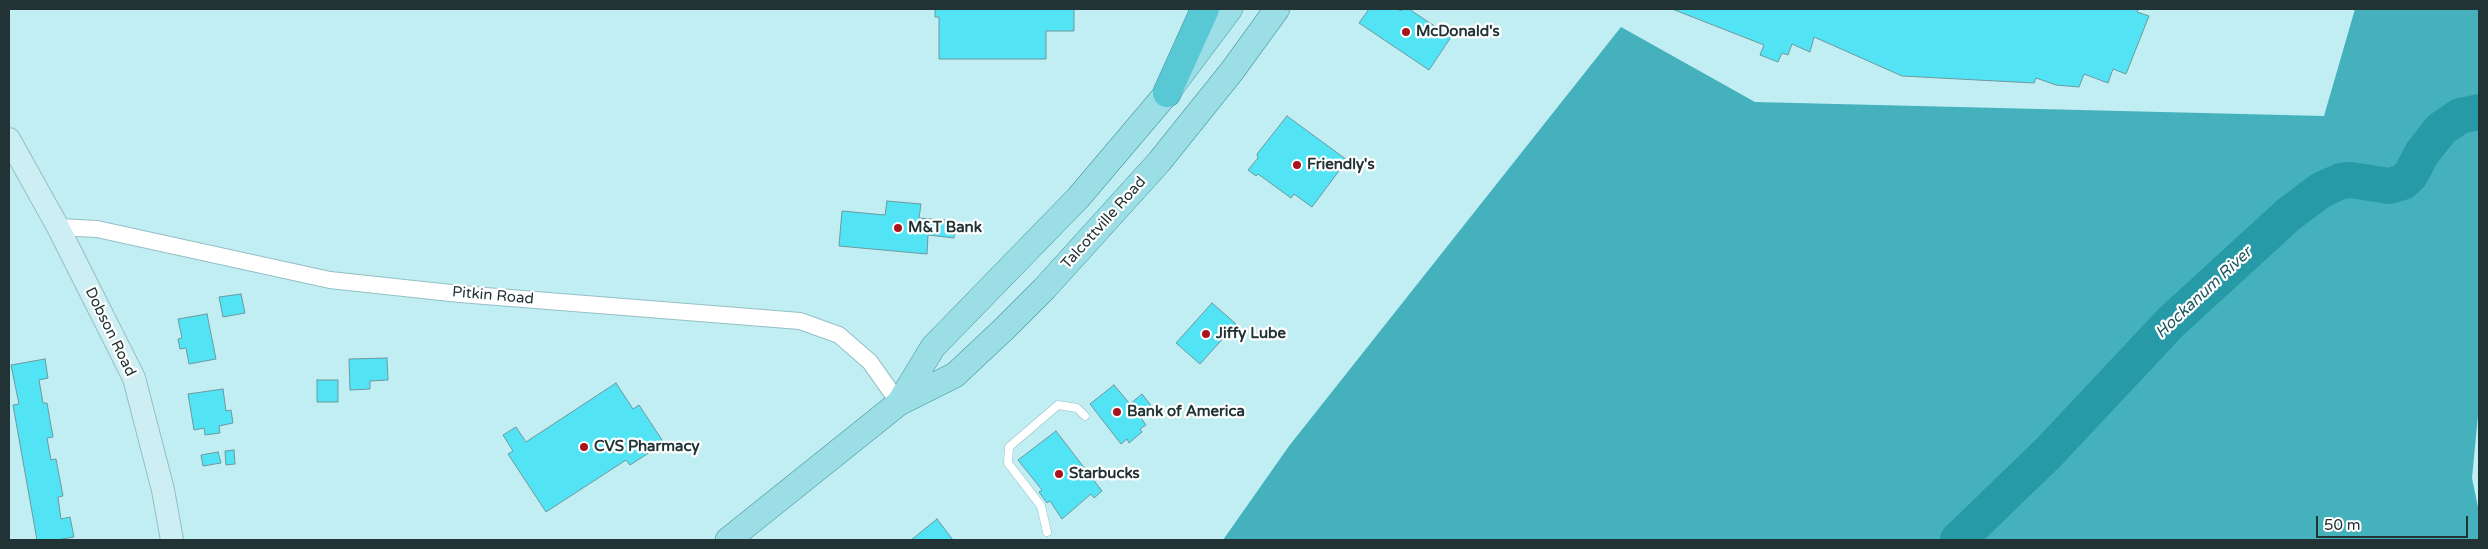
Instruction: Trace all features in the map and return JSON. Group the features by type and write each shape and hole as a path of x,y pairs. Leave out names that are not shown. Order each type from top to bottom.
{"highway":[{"path":"1167,93 1205,9"}],"main road":[{"name":"Talcottville Road","path":"899,403 933,347 1078,198 1167,93 1230,9"},
{"name":"Talcottville Road","path":"728,540 899,403 955,375 1044,289 1159,162 1232,71 1277,9"}],"street":[{"name":"Dobson Road","path":"9,139 58,227 134,378 163,490 172,540"},
{"name":"Pitkin Road","path":"58,227 97,229 330,280 460,294 800,321 840,335 870,362 899,403"}],"lane":[{"path":"1047,532 1041,506 1008,463 1009,447 1058,405 1077,408 1085,416"}],"shaded area":[{"path":"2355,9 2479,9 2479,405 2472,478 2479,512 2479,540 1223,540 1289,446 1621,27 1755,102 2324,116"}],"building":[{"path":"935,9 1074,9 1074,31 1046,31 1046,59 939,59 939,17 935,17"},
{"path":"1369,9 1397,9 1401,11 1409,9 1451,37 1429,70 1359,23"},
{"path":"1672,9 2138,9 2137,12 2149,16 2126,74 2113,69 2108,83 2084,74 2079,87 2056,85 2036,78 2034,83 1902,76 1814,37 1810,52 1792,44 1788,55 1782,53 1778,62 1760,55 1764,45"},
{"name":"Friendly's","path":"1287,116 1347,160 1312,207 1294,194 1291,198 1258,174 1256,176 1248,170 1258,158 1257,154"},
{"name":"M&T Bank","path":"887,201 921,204 919,218 956,221 954,238 928,235 927,254 839,246 842,211 885,215"},
{"path":"241,294 245,313 223,317 219,297"},
{"name":"Jiffy Lube","path":"1212,303 1236,324 1200,364 1176,343"},
{"path":"207,314 216,359 189,364 186,348 180,349 178,339 182,338 178,319"},
{"path":"387,358 388,380 370,381 370,389 350,390 349,359"},
{"path":"45,359 48,378 39,380 43,403 47,403 53,437 47,438 51,460 56,459 63,496 58,497 61,519 70,517 74,537 57,540 37,540 13,405 19,404 11,365"},
{"path":"317,380 338,380 338,402 317,402"},
{"name":"CVS Pharmacy","path":"616,383 633,409 639,405 664,443 630,465 626,460 546,512 508,454 513,451 503,435 516,427 526,442"},
{"path":"1114,385 1130,404 1142,394 1153,408 1141,418 1146,425 1140,429 1142,432 1129,443 1127,439 1121,444 1090,404"},
{"path":"223,389 226,411 231,410 233,423 219,426 220,433 205,435 204,428 194,430 188,394"},
{"path":"1056,431 1102,491 1094,498 1091,494 1062,519 1050,501 1047,503 1039,492 1042,490 1018,460"},
{"path":"234,450 235,464 226,465 225,451"},
{"path":"218,452 221,463 203,466 201,455"},
{"path":"937,519 953,540 911,540"}],"waterway":[{"name":"Hockanum River","path":"1958,540 2049,452 2171,322 2289,214 2321,190 2341,181 2351,180 2389,186 2403,182 2411,174 2422,153 2441,129 2460,116 2479,112"}],"place":[{"name":"McDonald's","path":"1406,32"},
{"name":"Friendly's","path":"1297,165"},
{"name":"M&T Bank","path":"898,228"},
{"name":"Jiffy Lube","path":"1206,334"},
{"name":"Bank of America","path":"1117,412"},
{"name":"CVS Pharmacy","path":"584,447"},
{"name":"Starbucks","path":"1059,474"}]}
